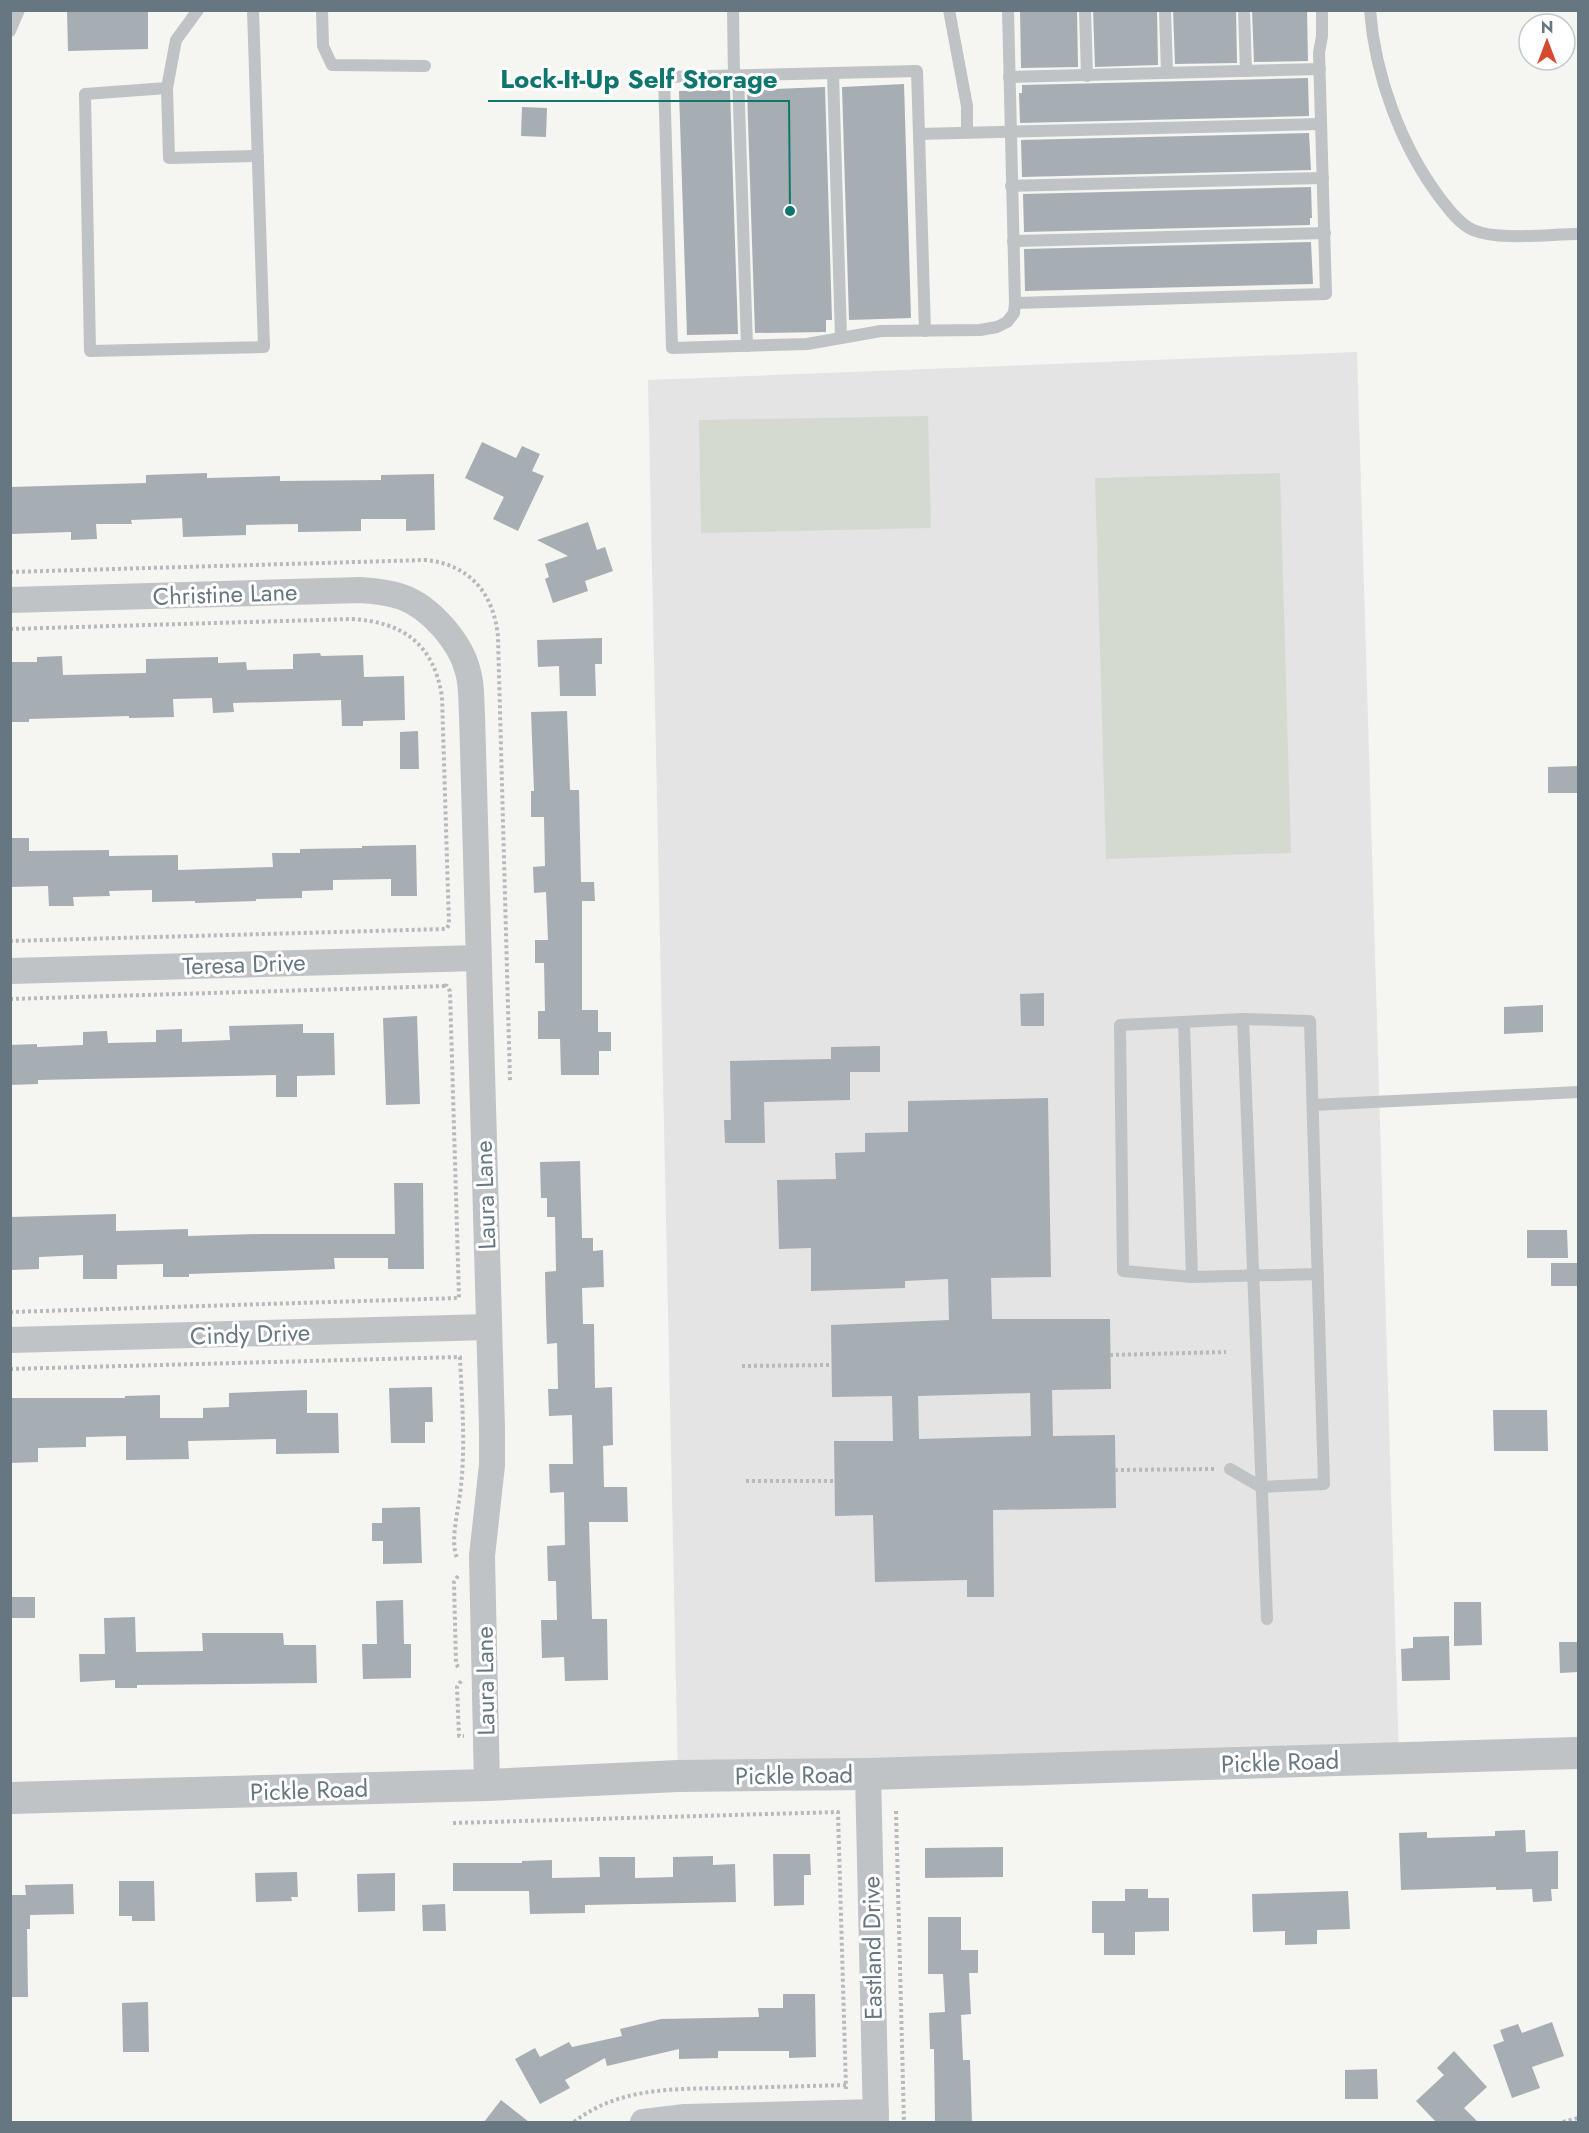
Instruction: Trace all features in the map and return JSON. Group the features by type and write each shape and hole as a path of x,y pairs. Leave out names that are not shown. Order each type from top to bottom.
{"street":[{"name":"Christine Lane","path":"10,600 361,590 384,591 404,597 433,617"},
{"name":"Laura Lane","path":"433,617 454,642 469,672 472,714 492,1465 482,1556 487,1785"},
{"name":"Teresa Drive","path":"10,971 478,958"},
{"name":"Cindy Drive","path":"10,1340 489,1327"},
{"name":"Pickle Road","path":"10,1798 487,1785 678,1776 868,1774 1578,1754"},
{"name":"Eastland Drive","path":"868,1774 876,2117"},
{"path":"643,2122 685,2117 847,2113 876,2117"}],"lane":[{"path":"10,31 19,10"},
{"path":"198,10 176,40 167,88 169,158 258,156"},
{"path":"167,88 85,94 90,351 264,347 252,10"},
{"path":"322,10 322,46 332,65 425,66"},
{"path":"733,10 747,346"},
{"path":"949,10 967,106 967,132"},
{"path":"925,331 917,70 664,77 672,348 807,344 881,331 925,331 980,330 997,327 1008,322 1014,313 1015,303 1008,10"},
{"path":"1085,10 1087,76"},
{"path":"1165,10 1167,73"},
{"path":"1244,10 1246,71"},
{"path":"1015,303 1326,294 1320,69 1322,10"},
{"path":"1370,10 1372,35 1382,76 1398,122 1426,179 1451,213 1472,229 1492,236 1578,234"},
{"path":"1009,77 1320,69"},
{"path":"833,73 841,337"},
{"path":"920,134 1321,124"},
{"path":"1011,186 1323,178"},
{"path":"1013,241 1324,233"},
{"path":"1243,1019 1267,1619"},
{"path":"1230,1469 1262,1487 1324,1484 1318,1274 1313,1105 1310,1021 1243,1019 1120,1025 1123,1271 1192,1277 1318,1274"},
{"path":"1184,1022 1192,1277"},
{"path":"1313,1105 1578,1092"}],"path":[{"path":"10,572 424,560 448,564 479,585 494,613 498,637 510,1081"},
{"path":"10,629 352,619 392,625 409,635 431,659 442,697 449,925 446,929 450,958 450,975 446,986"},
{"path":"10,941 446,929"},
{"path":"10,999 446,986"},
{"path":"10,1312 459,1298 450,991 446,986"},
{"path":"1110,1355 1226,1352"},
{"path":"10,1369 460,1356 463,1455 454,1540 455,1553 461,1567 454,1582 456,1664 462,1674 457,1687 459,1736 486,1735"},
{"path":"742,1366 831,1365"},
{"path":"1115,1470 1230,1469"},
{"path":"746,1481 835,1481"},
{"path":"896,1810 904,2122"},
{"path":"453,1823 838,1812 847,2113"},
{"path":"1563,2122 1578,2118"}],"shaded area":[{"path":"1357,352 1399,1759 678,1776 648,380"},
{"path":"928,416 931,528 701,533 699,420"},
{"path":"1280,473 1291,853 1106,859 1095,478"}],"building":[{"path":"67,10 148,10 148,49 68,51"},
{"path":"1020,10 1077,10 1078,67 1021,68"},
{"path":"1093,10 1157,10 1158,65 1095,67"},
{"path":"1173,10 1236,10 1237,63 1175,64"},
{"path":"1252,10 1307,10 1308,61 1254,62"},
{"path":"1308,78 1309,116 1020,123 1019,93 1022,93 1022,85"},
{"path":"904,84 911,318 849,320 842,87"},
{"path":"825,87 832,320 826,320 826,332 755,333 747,90"},
{"path":"730,90 738,334 687,335 679,91"},
{"path":"522,107 547,108 546,137 521,136"},
{"path":"1309,133 1311,170 1022,177 1021,140"},
{"path":"1311,187 1312,218 1310,218 1310,225 1024,232 1023,194"},
{"path":"1311,242 1313,284 1025,291 1024,249"},
{"path":"482,442 516,458 522,446 540,454 532,471 544,476 518,531 493,519 504,497 465,478"},
{"path":"207,473 207,478 280,476 280,481 381,480 381,475 434,474 435,530 406,531 406,519 361,519 361,531 298,532 298,524 246,525 246,535 183,537 182,518 131,520 132,524 96,524 97,539 71,540 71,532 10,534 10,487 146,483 146,475"},
{"path":"588,522 597,550 605,547 613,571 585,581 588,591 553,603 545,579 549,577 545,564 568,556 537,540"},
{"path":"602,638 602,664 595,664 596,696 560,696 559,666 538,667 537,640"},
{"path":"320,653 321,656 363,655 364,677 404,676 405,720 363,721 363,726 342,726 341,700 233,703 234,712 213,713 212,698 173,699 174,717 29,719 29,722 10,722 10,662 37,662 37,657 62,656 63,675 146,673 146,659 218,657 218,663 246,662 247,670 293,669 293,654"},
{"path":"567,711 570,790 579,790 581,882 594,882 595,901 582,901 582,1010 598,1010 598,1032 611,1032 611,1051 599,1051 599,1075 561,1075 560,1039 538,1039 538,1011 545,1011 544,963 535,963 535,940 548,940 546,892 534,893 533,867 545,866 544,817 531,817 531,791 534,791 531,712"},
{"path":"418,731 419,769 400,769 400,732"},
{"path":"1578,766 1578,793 1548,793 1548,767"},
{"path":"10,838 29,838 29,851 109,850 109,856 178,855 178,870 273,867 272,853 300,853 300,849 416,845 417,896 391,896 391,879 333,880 333,890 302,891 302,898 195,903 195,901 152,902 152,890 109,891 110,896 73,897 74,906 49,906 48,886 10,887"},
{"path":"1044,993 1044,1026 1021,1026 1020,994"},
{"path":"1543,1005 1543,1032 1504,1034 1504,1007"},
{"path":"417,1016 420,1104 386,1105 383,1018"},
{"path":"303,1024 303,1033 334,1033 335,1075 297,1076 297,1097 276,1097 276,1075 38,1080 38,1084 10,1085 10,1045 37,1044 37,1047 83,1045 83,1032 107,1031 108,1043 156,1042 156,1030 182,1029 182,1042 230,1040 229,1026"},
{"path":"880,1046 880,1072 850,1072 850,1100 764,1102 765,1143 725,1143 724,1120 731,1120 730,1061 831,1059 831,1047"},
{"path":"1048,1098 1051,1277 991,1278 992,1319 1110,1319 1111,1389 1052,1390 1053,1436 1115,1435 1116,1508 993,1510 994,1597 967,1597 967,1580 875,1582 873,1515 835,1516 834,1441 893,1441 892,1396 832,1397 831,1325 949,1320 948,1279 905,1281 905,1288 811,1291 811,1248 779,1249 777,1180 836,1179 835,1153 865,1152 865,1133 908,1132 908,1101","holes":["1030,1393 1031,1436 919,1439 918,1396"]},
{"path":"580,1161 582,1238 593,1238 593,1251 603,1250 604,1287 582,1288 583,1324 594,1324 595,1388 612,1387 613,1445 603,1446 604,1487 627,1487 628,1522 589,1522 592,1619 607,1619 608,1680 565,1681 564,1657 542,1658 541,1620 557,1620 556,1581 548,1581 547,1546 565,1545 564,1492 550,1493 549,1464 573,1464 572,1415 549,1416 548,1389 558,1389 557,1343 547,1344 545,1272 556,1271 555,1217 547,1217 547,1198 541,1198 540,1162"},
{"path":"394,1183 423,1183 424,1269 388,1269 388,1258 334,1258 335,1269 189,1274 189,1277 163,1277 163,1264 117,1265 117,1279 83,1279 83,1255 39,1257 39,1269 10,1270 10,1217 116,1214 116,1231 188,1229 188,1236 395,1234"},
{"path":"1527,1230 1567,1230 1568,1258 1527,1258"},
{"path":"1551,1263 1577,1263 1577,1286 1551,1286"},
{"path":"432,1387 433,1422 425,1422 425,1443 391,1443 389,1388"},
{"path":"307,1390 307,1413 338,1413 339,1453 276,1454 276,1439 188,1441 189,1459 126,1460 126,1436 86,1437 86,1447 38,1448 38,1462 10,1463 10,1398 125,1398 125,1396 160,1395 160,1418 203,1418 203,1408 229,1407 229,1393"},
{"path":"1493,1410 1547,1410 1548,1451 1494,1451"},
{"path":"420,1507 422,1563 383,1564 383,1541 372,1541 372,1523 382,1523 382,1508"},
{"path":"10,1597 35,1597 35,1618 10,1618"},
{"path":"403,1600 404,1644 411,1644 411,1678 363,1679 362,1644 377,1644 376,1601"},
{"path":"1454,1602 1481,1602 1482,1645 1454,1646"},
{"path":"135,1617 136,1652 203,1651 202,1633 283,1633 284,1645 316,1645 317,1683 137,1685 137,1688 115,1688 115,1680 80,1682 79,1654 105,1654 104,1618"},
{"path":"1449,1636 1450,1680 1402,1681 1401,1649 1413,1648 1413,1637"},
{"path":"1559,1642 1578,1642 1578,1672 1560,1673"},
{"path":"1525,1830 1526,1852 1558,1851 1558,1889 1551,1889 1552,1901 1533,1902 1532,1889 1496,1890 1496,1887 1401,1890 1399,1833 1427,1832 1427,1838 1495,1836 1495,1831"},
{"path":"1003,1847 1003,1877 925,1878 925,1848"},
{"path":"773,1854 810,1854 811,1875 804,1875 804,1905 774,1906"},
{"path":"713,1856 713,1865 735,1864 736,1902 585,1905 585,1913 530,1914 529,1891 453,1891 453,1863 522,1863 522,1861 552,1860 552,1878 600,1877 599,1857 635,1857 635,1878 673,1877 673,1857"},
{"path":"297,1872 298,1897 291,1897 292,1901 256,1902 255,1873"},
{"path":"395,1873 395,1911 358,1912 357,1874"},
{"path":"119,1881 154,1881 155,1921 132,1921 132,1916 119,1916"},
{"path":"73,1884 74,1914 30,1915 30,1929 27,1929 28,1997 10,1997 10,1895 26,1895 25,1885"},
{"path":"1125,1889 1148,1889 1148,1898 1169,1898 1169,1931 1135,1932 1135,1955 1104,1955 1104,1933 1092,1933 1092,1901 1125,1901"},
{"path":"1348,1891 1350,1929 1317,1930 1317,1944 1285,1945 1285,1931 1253,1932 1252,1894"},
{"path":"445,1904 446,1931 423,1931 422,1905"},
{"path":"928,1917 961,1917 961,1950 978,1950 978,1973 969,1973 971,2014 961,2015 963,2060 970,2060 972,2122 935,2122 934,2049 930,2049 929,2013 945,2012 943,1974 928,1974"},
{"path":"783,1994 815,1994 816,2057 789,2058 789,2051 718,2051 718,2058 679,2059 679,2049 607,2066 605,2058 565,2080 570,2088 540,2104 515,2059 535,2048 540,2057 569,2042 572,2047 622,2036 620,2029 661,2019 759,2017 758,2008 783,2008"},
{"path":"148,2002 149,2052 123,2052 122,2003"},
{"path":"1552,2022 1564,2056 1532,2067 1540,2088 1512,2098 1493,2045 1504,2041 1500,2030 1518,2024 1522,2033"},
{"path":"1454,2051 1487,2087 1464,2108 1478,2122 1436,2122 1416,2101 1444,2075 1437,2068"},
{"path":"1377,2069 1378,2099 1345,2099 1345,2070"},
{"path":"501,2100 529,2122 484,2122"}],"place":[{"name":"Lock-It-Up Self Storage","path":"790,211"}]}
